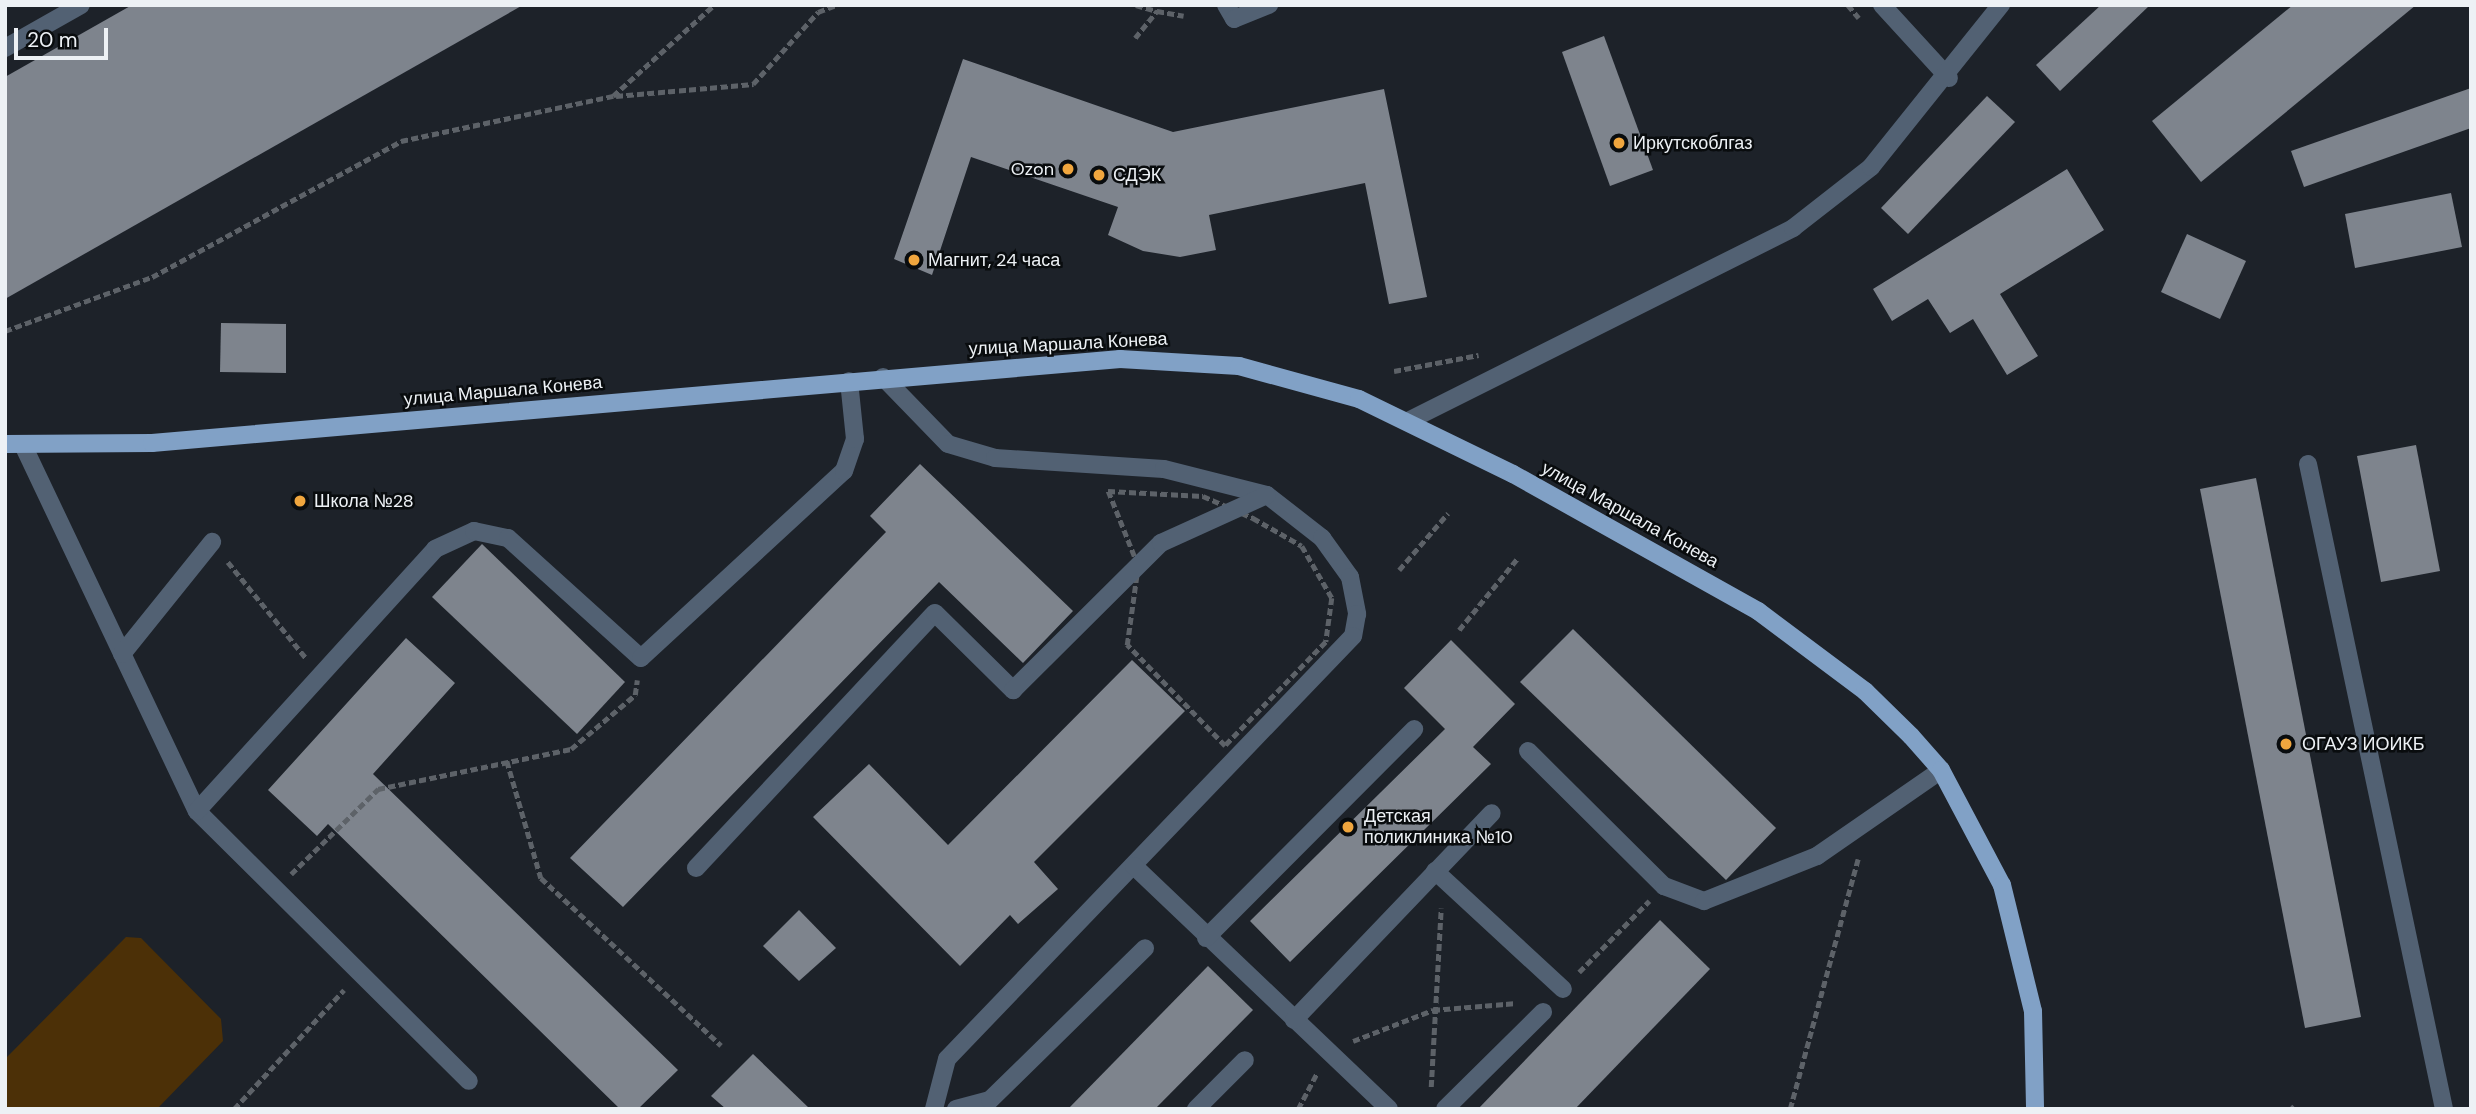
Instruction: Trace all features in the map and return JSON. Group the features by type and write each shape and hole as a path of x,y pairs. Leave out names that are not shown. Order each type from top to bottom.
{"main road":[{"name":"улица Маршала Конева","path":"14,445 152,443 1096,360 1188,360 1300,381 1408,421 1758,611 1865,691 1941,770 2002,885 2022,947 2033,1011 2033,1109"}],"lane":[{"path":"5,48 81,5"},
{"path":"1226,5 1234,19 1269,5"},
{"path":"1882,5 1949,78"},
{"path":"1408,421 1793,228 1871,167 1949,78 2001,5"},
{"path":"883,377 948,444 995,458 1164,469 1267,495 1322,538 1350,577 1357,614 1353,636 947,1059 934,1109"},
{"path":"197,811 435,549 474,531 508,538 641,658 844,471 855,439 849,381"},
{"path":"14,445 122,654 197,811 469,1081"},
{"path":"2308,464 2444,1109"},
{"path":"696,868 935,613 1013,690 1161,542 1267,495"},
{"path":"122,654 212,542"},
{"path":"1206,938 1414,729"},
{"path":"1528,751 1664,886 1704,901 1817,856 1941,770"},
{"path":"1294,1020 1492,813"},
{"path":"1134,866 1206,938 1389,1109"},
{"path":"1435,871 1563,989"},
{"path":"957,1109 990,1100 1145,948"},
{"path":"1438,1105 1544,1012"},
{"path":"1196,1109 1245,1060"}],"path":[{"path":"613,96 714,5"},
{"path":"5,331 152,277 401,141 613,96 753,84 818,12 836,5"},
{"path":"1136,5 1184,16"},
{"path":"1135,38 1157,11"},
{"path":"1394,371 1484,354"},
{"path":"1108,491 1203,496 1302,546 1332,598 1326,642 1225,746 1127,645 1138,565 1108,491"},
{"path":"1399,570 1448,513"},
{"path":"212,542 320,675"},
{"path":"1459,630 1517,559"},
{"path":"288,877 378,789 571,749 635,695 641,658"},
{"path":"507,761 541,878 721,1045"},
{"path":"1790,1109 1870,818"},
{"path":"1563,989 1664,886"},
{"path":"1438,1105 1433,1010 1439,911"},
{"path":"234,1109 361,972"},
{"path":"1355,1040 1433,1010 1519,1003"},
{"path":"1298,1109 1322,1062"}],"shaded area":[{"path":"126,937 141,938 221,1019 223,1041 157,1109 5,1109 5,1059"}],"building":[{"path":"132,5 523,5 5,299 5,77"},
{"path":"2101,5 2150,5 2060,91 2036,65"},
{"path":"2293,5 2416,5 2201,182 2152,121"},
{"path":"1604,36 1653,170 1610,186 1562,52"},
{"path":"963,59 1173,132 1384,89 1427,297 1389,304 1365,183 1209,215 1216,250 1180,257 1143,251 1108,235 1118,207 971,157 932,275 894,259"},
{"path":"2471,88 2471,128 2304,187 2291,151"},
{"path":"1987,96 2015,122 1908,234 1881,208"},
{"path":"2067,169 2104,230 2000,294 2038,356 2007,375 1973,319 1950,333 1928,299 1892,321 1873,289"},
{"path":"2451,193 2462,247 2355,268 2345,214"},
{"path":"2187,234 2246,261 2220,319 2161,292"},
{"path":"221,323 286,324 286,373 220,372"},
{"path":"2416,445 2440,571 2381,582 2357,456"},
{"path":"920,464 1073,611 1023,663 939,582 623,907 570,858 886,532 870,516"},
{"path":"2256,478 2361,1017 2305,1028 2200,489"},
{"path":"482,544 625,682 577,734 432,597"},
{"path":"1573,629 1776,828 1726,880 1520,682"},
{"path":"406,638 455,683 373,774 678,1070 638,1109 620,1109 328,824 317,836 268,790"},
{"path":"1451,640 1515,704 1473,747 1491,764 1290,962 1250,921 1445,729 1404,688"},
{"path":"1132,660 1185,711 1034,862 1058,889 1018,924 1010,915 960,966 813,817 869,764 948,845"},
{"path":"799,910 836,948 799,981 763,946"},
{"path":"1660,920 1710,969 1575,1109 1478,1109"},
{"path":"1208,966 1253,1010 1155,1109 1068,1109"},
{"path":"753,1054 810,1109 726,1109 711,1096"}],"place":[{"name":"Иркутскоблгаз","path":"1619,143"},
{"name":"Ozon","path":"1068,169"},
{"name":"СДЭК","path":"1099,175"},
{"name":"Магнит, 24 часа","path":"914,260"},
{"name":"Школа №28","path":"300,501"},
{"name":"ОГАУЗ ИОИКБ","path":"2286,744"},
{"name":"Детская поликлиника №10","path":"1348,827"}]}
